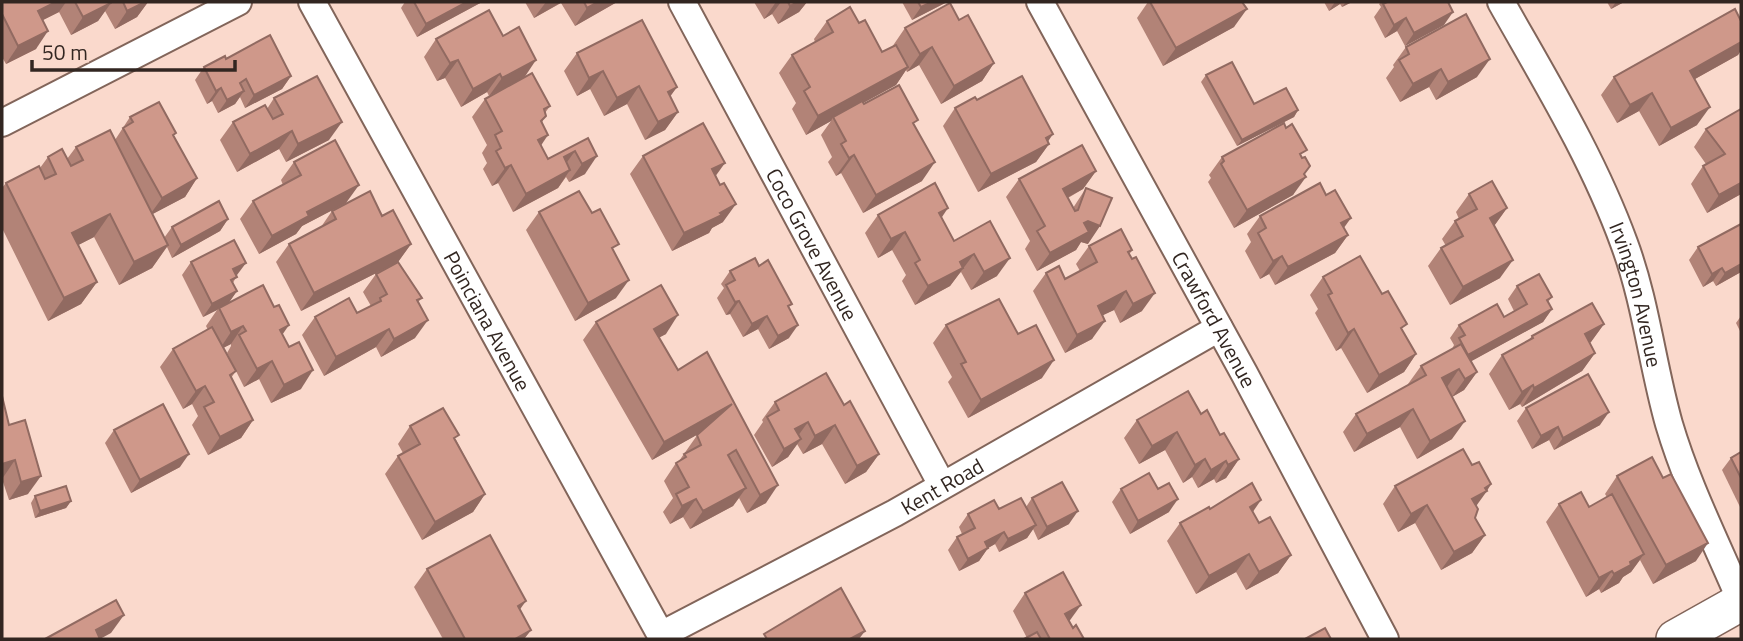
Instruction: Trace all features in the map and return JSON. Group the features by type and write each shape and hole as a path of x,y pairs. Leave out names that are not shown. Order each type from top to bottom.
{"main road":[{"path":"1675,639 1741,601"}],"street":[{"path":"2,122 238,2"},
{"name":"Poinciana Avenue","path":"312,2 662,637"},
{"name":"Coco Grove Avenue","path":"682,2 942,485"},
{"name":"Crawford Avenue","path":"1040,2 1219,328 1385,639"},
{"name":"Irvington Avenue","path":"1501,2 1570,125 1614,216 1637,282 1662,398 1677,448 1741,601"},
{"name":"Kent Road","path":"662,637 895,513 1219,328"}],"building":[{"path":"2,2 56,2 38,11 48,31 18,46 2,14"},
{"path":"75,2 111,2 111,3 83,17"},
{"path":"123,2 145,2 127,11"},
{"path":"414,2 467,2 426,24"},
{"path":"584,2 598,2 587,8"},
{"path":"918,2 932,2 921,7"},
{"path":"1150,2 1242,2 1247,9 1176,48"},
{"path":"1448,2 1453,12 1414,33 1406,18 1394,25 1383,4"},
{"path":"950,3 959,20 968,15 994,63 954,86 932,47 920,54 905,28"},
{"path":"850,7 859,23 865,20 882,52 896,45 908,67 818,116 804,91 810,87 792,55 833,32 827,21"},
{"path":"1735,9 1741,21 1741,42 1690,71 1710,107 1671,128 1652,93 1630,105 1614,77"},
{"path":"489,10 503,36 519,27 536,60 502,78 500,74 473,89 458,60 450,63 436,39"},
{"path":"1466,14 1490,59 1448,82 1441,69 1413,84 1399,60 1409,54 1406,47"},
{"path":"642,20 677,87 668,92 678,112 658,122 639,86 617,98 603,71 589,78 577,53"},
{"path":"270,35 291,76 254,95 246,79 240,83 244,91 227,100 221,88 216,91 204,67 225,56 226,59"},
{"path":"1232,62 1254,104 1286,88 1298,110 1242,140 1206,75"},
{"path":"532,73 550,106 544,109 546,116 541,121 548,135 538,140 548,159 588,138 597,156 582,164 575,151 564,157 570,170 526,194 511,165 505,168 496,151 501,148 495,135 502,131 485,99"},
{"path":"317,76 342,122 298,144 292,131 250,154 233,122 265,105 273,119 283,114 274,98"},
{"path":"1022,76 1053,134 1046,138 1049,144 991,174 955,108 975,97 977,100"},
{"path":"899,85 918,120 913,123 935,162 876,195 854,155 849,158 841,144 846,141 833,117"},
{"path":"159,102 176,133 173,135 197,178 162,198 123,128 133,122 130,117"},
{"path":"1741,109 1741,183 1719,195 1703,166 1725,154 1706,129"},
{"path":"703,123 725,163 712,169 720,185 724,183 736,204 720,213 722,215 684,233 643,156"},
{"path":"1284,123 1286,128 1292,124 1307,150 1300,154 1310,166 1304,174 1306,177 1247,210 1221,164 1224,161 1222,157"},
{"path":"110,130 168,245 134,262 110,214 72,233 97,282 64,298 6,183 39,166 45,179 56,174 48,157 62,149 71,166 83,160 76,147"},
{"path":"335,140 359,185 307,212 309,216 272,236 253,201 301,175 294,162"},
{"path":"1082,145 1096,171 1063,189 1075,211 1078,210 1086,188 1112,198 1100,226 1088,221 1084,223 1089,232 1050,253 1037,231 1045,226 1019,179"},
{"path":"1492,181 1507,208 1490,218 1513,260 1463,287 1441,248 1463,236 1455,221 1477,209 1469,194"},
{"path":"935,183 948,208 939,213 954,241 990,221 1010,258 984,272 974,254 960,262 963,268 928,286 915,263 920,260 905,232 891,239 878,215"},
{"path":"1320,183 1326,195 1335,190 1351,218 1341,223 1348,235 1288,267 1282,256 1273,261 1258,233 1266,228 1260,216"},
{"path":"370,191 382,216 393,210 411,244 314,293 289,244 336,219 332,211"},
{"path":"579,191 592,213 600,209 619,244 612,248 629,280 588,303 539,212"},
{"path":"219,201 228,219 181,245 172,227"},
{"path":"1741,224 1741,264 1725,273 1722,268 1712,274 1698,247"},
{"path":"1121,229 1132,250 1128,252 1132,259 1136,257 1155,293 1133,304 1126,291 1098,306 1105,321 1077,335 1046,273 1059,266 1065,279 1097,262 1089,246"},
{"path":"234,240 246,263 233,269 237,277 231,280 237,291 212,304 191,262"},
{"path":"1360,256 1382,294 1388,291 1407,324 1401,328 1416,354 1379,375 1354,329 1348,333 1328,295 1332,293 1323,277"},
{"path":"755,258 759,266 768,260 792,304 788,306 798,325 778,336 767,316 752,324 726,285 735,280 730,271"},
{"path":"398,262 422,298 417,300 428,320 394,339 389,329 336,357 315,317 349,298 357,313 381,301 380,298 387,294 376,274"},
{"path":"1539,274 1552,297 1547,300 1552,309 1468,355 1459,338 1465,335 1459,325 1497,304 1504,317 1527,304 1517,286"},
{"path":"263,285 274,307 279,305 289,325 280,330 289,347 299,342 313,370 284,385 272,361 257,369 239,335 246,331 243,326 231,332 219,308"},
{"path":"661,285 678,315 654,329 678,370 707,352 778,485 760,495 736,450 728,455 746,488 703,511 696,499 682,506 676,494 689,487 676,463 686,457 684,454 701,445 697,435 732,404 664,442 596,322"},
{"path":"999,299 1018,334 1036,325 1054,360 981,400 961,364 966,362 946,325"},
{"path":"1592,303 1604,324 1585,334 1595,353 1534,388 1533,385 1522,392 1502,355"},
{"path":"212,327 236,371 230,375 253,420 220,437 204,407 214,402 205,386 196,391 173,349"},
{"path":"1461,344 1477,372 1465,379 1459,369 1442,378 1465,421 1430,441 1413,409 1367,434 1356,414 1426,375 1421,366"},
{"path":"826,373 844,405 850,401 879,454 857,466 835,425 815,436 808,422 795,429 801,439 784,449 767,417 779,410 775,402"},
{"path":"1588,374 1609,412 1563,438 1558,427 1541,436 1526,408"},
{"path":"1188,391 1201,414 1207,410 1220,435 1224,433 1239,459 1228,465 1226,461 1211,470 1205,459 1195,465 1177,432 1152,446 1137,420"},
{"path":"2,396 9,425 25,420 41,476 21,482 15,460 2,464"},
{"path":"163,404 189,454 140,480 114,430"},
{"path":"443,408 459,435 454,438 485,494 435,522 398,456 420,444 410,426"},
{"path":"1463,449 1472,465 1479,462 1491,484 1485,488 1487,491 1472,499 1478,509 1475,518 1485,535 1454,552 1427,505 1411,514 1395,486"},
{"path":"1741,452 1741,478 1731,458"},
{"path":"1652,457 1663,478 1671,474 1708,543 1666,565 1617,476"},
{"path":"1149,473 1158,489 1169,483 1178,499 1138,521 1121,489"},
{"path":"1062,482 1078,511 1047,527 1032,498"},
{"path":"1252,483 1261,500 1250,507 1259,523 1270,517 1291,555 1259,572 1249,554 1209,576 1180,523 1209,507 1210,509"},
{"path":"66,486 71,501 40,511 35,496"},
{"path":"1581,492 1589,507 1612,494 1644,554 1630,562 1631,565 1599,578 1559,504"},
{"path":"1021,498 1036,525 1008,539 1004,532 985,542 988,548 968,559 957,537 975,528 968,514 994,500 999,509"},
{"path":"490,535 526,601 518,606 531,630 515,639 465,639 427,569"},
{"path":"1063,572 1081,605 1065,614 1073,628 1076,625 1084,639 1050,639 1025,593"},
{"path":"841,588 865,631 850,639 767,639 764,634"},
{"path":"116,600 124,615 96,630 100,639 45,639"},
{"path":"1325,628 1331,639 1305,639"},
{"path":"1037,632 1041,639 1024,639"}]}
